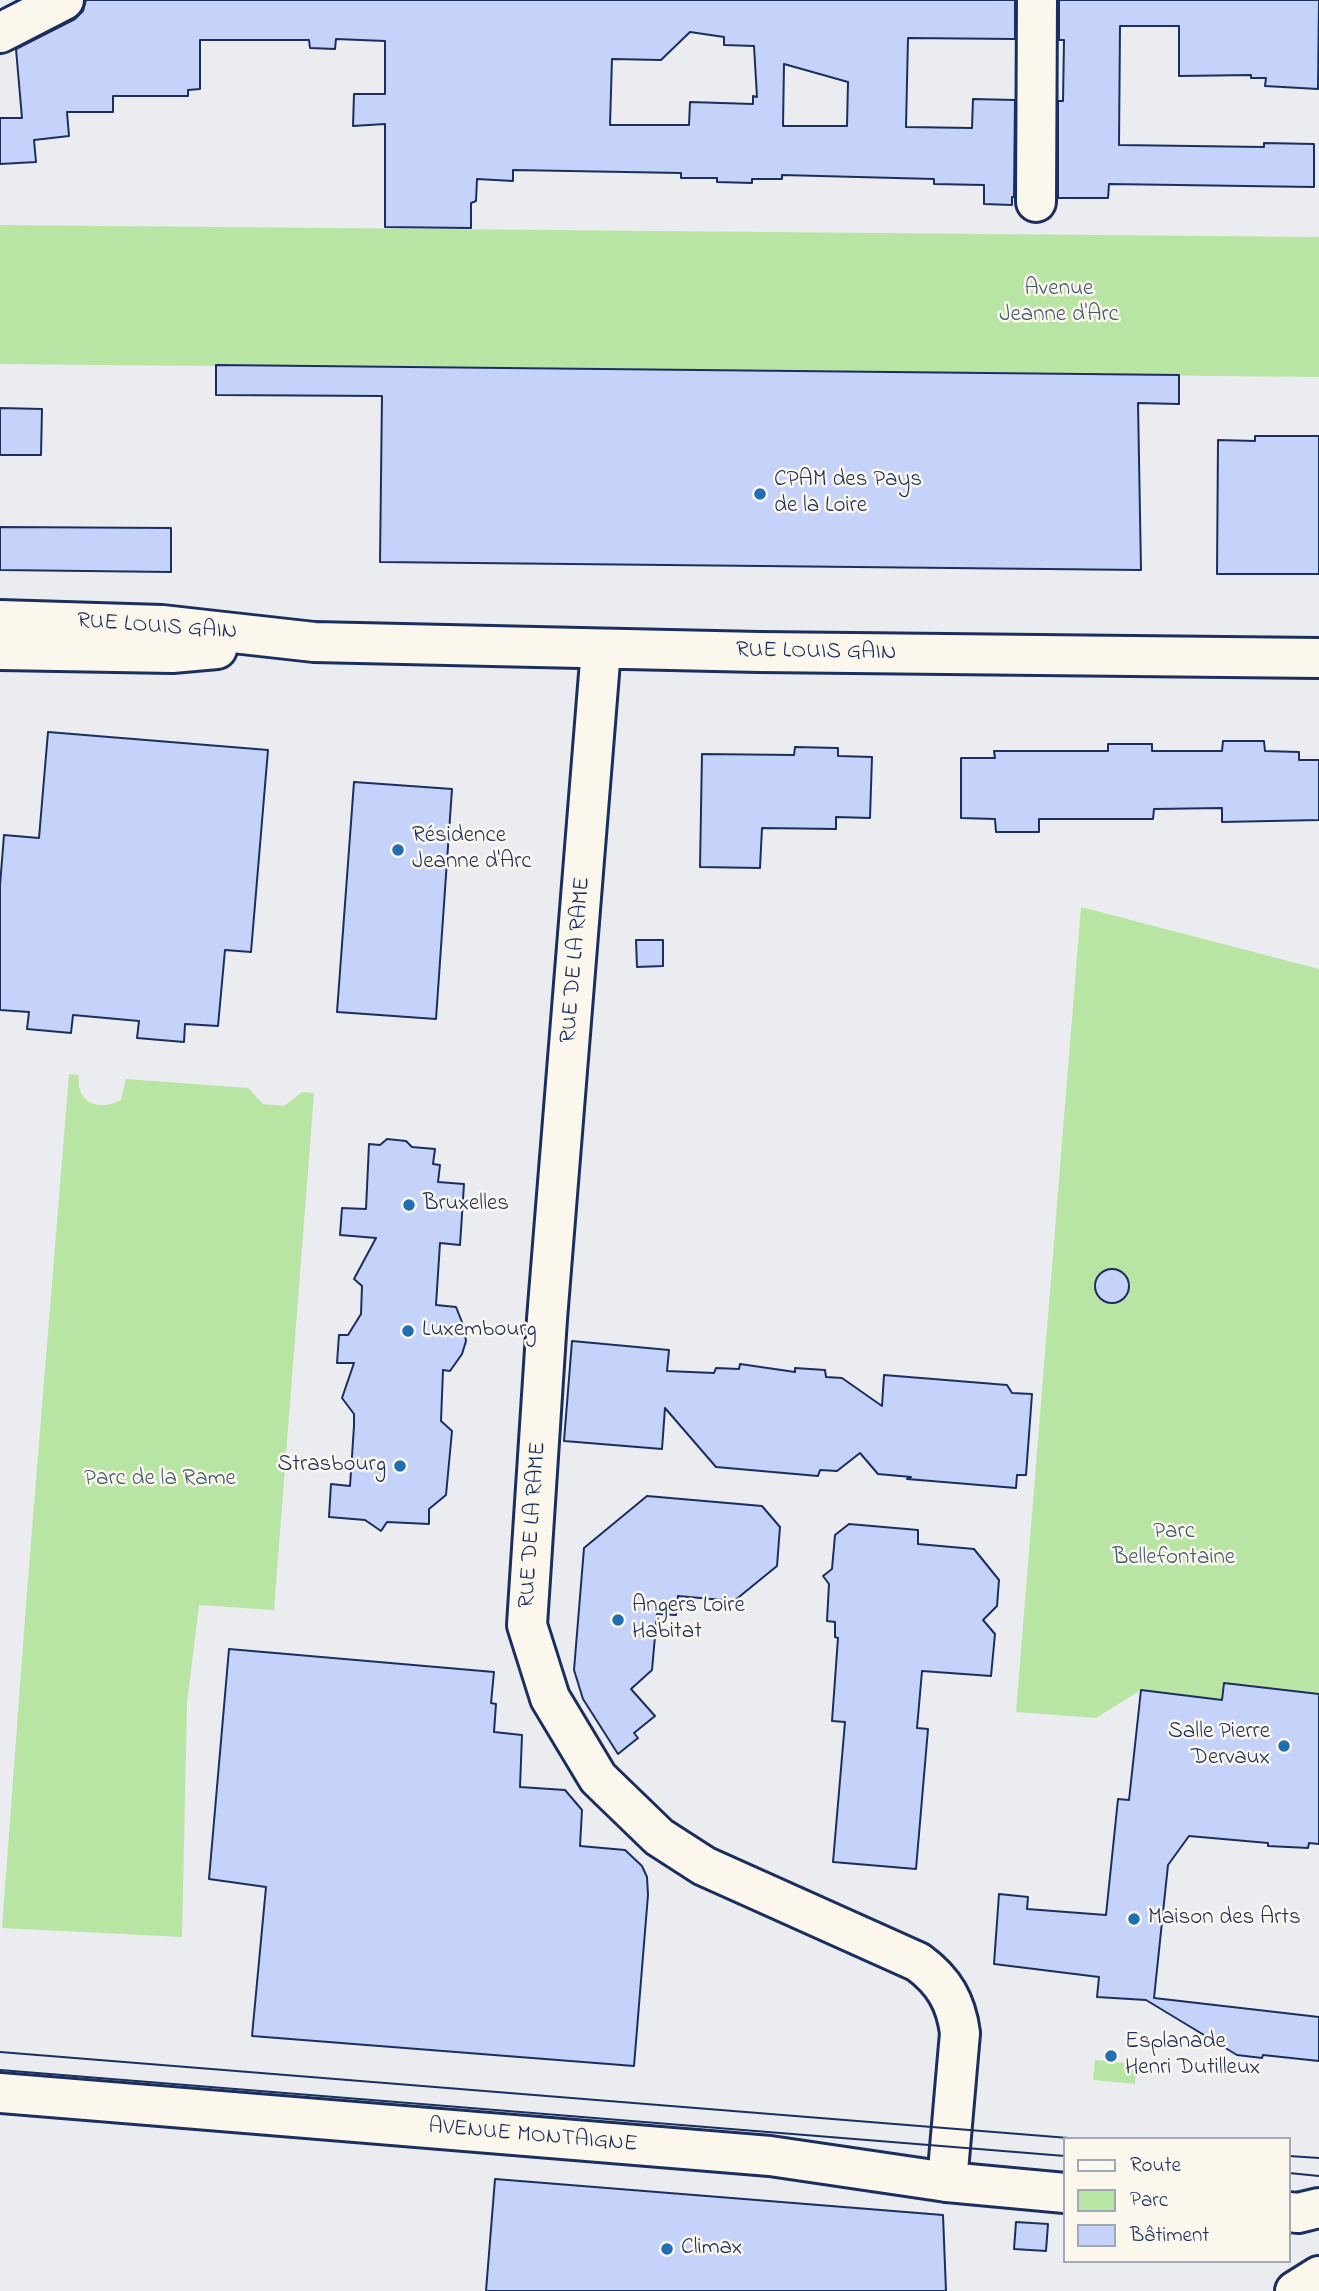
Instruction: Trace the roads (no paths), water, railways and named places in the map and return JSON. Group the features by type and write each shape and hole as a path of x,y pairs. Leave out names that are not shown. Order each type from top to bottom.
{"street":[{"path":"0,33 64,0"},
{"path":"1036,202 1037,0"},
{"name":"RUE LOUIS GAIN","path":"0,620 162,625 314,642 601,649 1319,658"},
{"name":"RUE LOUIS GAIN","path":"0,650 172,653 314,642"},
{"name":"RUE DE LA RAME","path":"601,649 547,1319 527,1625 550,1698 591,1766 598,1777 659,1837 704,1866 918,1962 944,1985 958,2016 960,2033 947,2182"},
{"name":"AVENUE MONTAIGNE","path":"0,2093 770,2156 947,2182 1064,2193"},
{"path":"1295,2291 1319,2276"}],"tram line":[{"path":"0,2052 1064,2138"},
{"path":"0,2070 1064,2156"},
{"path":"1291,2156 1319,2158"},
{"path":"1291,2173 1319,2176"}],"place":[{"name":"CPAM des Pays de la Loire","path":"760,494"},
{"name":"Résidence Jeanne d'Arc","path":"398,850"},
{"name":"Bruxelles","path":"409,1205"},
{"name":"Luxembourg","path":"408,1331"},
{"name":"Strasbourg","path":"400,1466"},
{"name":"Angers Loire Habitat","path":"618,1620"},
{"name":"Salle Pierre Dervaux","path":"1284,1746"},
{"name":"Maison des Arts","path":"1134,1919"},
{"name":"Esplanade Henri Dutilleux","path":"1111,2056"},
{"name":"Climax","path":"667,2249"}],"park label":[{"name":"Avenue Jeanne d'Arc","path":"1059,303"},
{"name":"Parc de la Rame","path":"160,1480"},
{"name":"Parc Bellefontaine","path":"1174,1546"}]}
